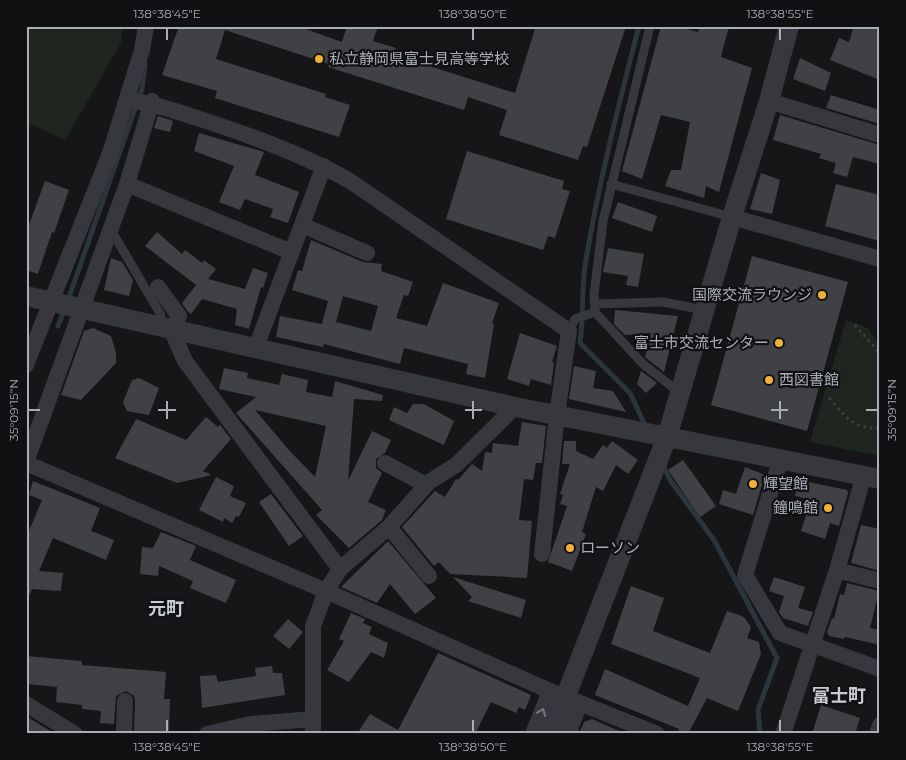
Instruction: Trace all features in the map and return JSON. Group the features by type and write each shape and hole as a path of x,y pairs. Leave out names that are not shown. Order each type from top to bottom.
{"street":[{"path":"146,26 142,50 142,101 127,184 26,463 326,591 565,697 657,734"},
{"path":"558,730 565,697 667,437 732,217 770,101 789,26"},
{"path":"142,101 243,133 324,166 572,325 557,415 542,554"},
{"path":"26,365 110,153 142,101"},
{"path":"770,101 880,135"},
{"path":"255,350 324,166"},
{"path":"127,184 292,252"},
{"path":"732,217 880,260"},
{"path":"302,225 331,235 367,253"},
{"path":"158,287 179,316 165,329"},
{"path":"26,296 81,311 515,407 872,477 836,570 783,734"},
{"path":"165,329 184,361 340,569"},
{"path":"207,734 250,724 313,726 313,626 326,591 340,569 389,527 426,486 456,464 515,407"},
{"path":"781,458 745,575 780,633 880,669"},
{"path":"385,463 426,486"},
{"path":"389,527 429,576"},
{"path":"836,570 880,581"},
{"path":"533,734 565,697"},
{"path":"124,734 125,701"},
{"path":"26,704 75,734"},
{"path":"877,734 880,725"}],"lane":[{"path":"650,26 603,221 595,308 644,365 679,392"},
{"path":"611,184 732,217"},
{"path":"110,230 161,315 165,329"},
{"path":"572,325 595,308 663,302 704,310"}],"path":[{"path":"856,325 880,354"},
{"path":"829,398 848,419 865,429 880,428"}],"shaded area":[{"path":"26,26 123,26 121,43 65,140 26,122"},
{"path":"846,320 868,328 880,347 880,456 810,442"}],"building":[{"path":"179,26 297,26 342,42 347,26 378,26 373,41 396,48 394,55 515,93 536,26 626,26 587,147 583,146 578,160 499,135 507,110 468,97 464,110 328,67 329,64 225,30 216,59 326,94 325,97 350,105 339,137 215,98 217,91 162,75"},
{"path":"661,26 675,26 698,32 700,26 729,26 721,57 752,68 719,192 706,186 704,198 665,186 671,170 681,170 690,122 661,115 642,179 622,171"},
{"path":"854,26 880,26 880,80 830,60 839,38 849,42"},
{"path":"800,58 831,73 825,91 793,79"},
{"path":"831,95 880,110 880,124 826,108"},
{"path":"780,115 880,145 880,164 853,157 847,177 833,173 836,163 819,158 821,154 773,140"},
{"path":"158,116 173,121 170,132 154,128"},
{"path":"199,133 264,152 255,175 299,192 288,223 270,217 273,209 245,199 240,210 219,202 234,166 194,151"},
{"path":"467,151 564,181 562,189 570,191 555,238 548,236 543,250 446,219"},
{"path":"761,173 780,180 772,214 750,209"},
{"path":"45,181 69,190 38,274 26,270 26,233"},
{"path":"836,184 880,195 880,241 825,226"},
{"path":"618,202 657,216 652,232 612,218"},
{"path":"157,232 182,254 185,250 202,263 204,260 216,269 208,279 245,289 253,268 268,273 263,288 261,287 249,329 235,325 237,309 202,299 191,314 188,312 182,303 196,285 145,246"},
{"path":"311,240 363,262 382,264 381,271 413,282 408,296 404,295 396,318 427,326 443,283 499,303 492,323 494,324 485,378 466,374 468,364 404,348 400,364 324,344 323,347 276,337 280,316 322,324 328,301 292,290 298,270 302,271","holes":["343,296 378,306 371,331 336,322"]},
{"path":"608,248 644,254 638,287 626,285 628,276 603,272"},
{"name":"富士市交流センター","path":"752,256 848,282 807,431 711,405"},
{"path":"111,258 122,262 133,280 129,296 104,290"},
{"path":"615,310 678,316 664,372 645,357 651,333 625,335 614,324"},
{"path":"93,328 111,336 116,353 116,363 81,400 61,395 84,331"},
{"path":"520,333 557,346 552,362 554,363 551,385 531,379 529,386 507,379"},
{"path":"574,366 596,371 593,388 613,391 626,412 569,399"},
{"path":"224,368 248,373 247,378 279,385 282,374 308,380 306,392 332,397 335,381 383,395 382,401 354,399 348,481 372,431 391,440 385,453 376,459 376,468 382,473 368,502 386,510 382,520 349,548 316,515 322,510 236,413 256,397 219,389","holes":["255,410 326,426 315,477"]},
{"path":"641,371 657,383 646,393 637,384"},
{"path":"139,378 159,388 149,415 127,411 123,402 132,380"},
{"path":"413,404 424,404 454,421 444,445 389,420 394,407 407,413"},
{"path":"206,417 218,427 220,425 231,439 203,471 212,475 177,483 115,458 136,419 186,440"},
{"path":"522,422 546,426 542,463 536,463 533,480 524,479 519,520 532,521 527,578 450,574 439,562 434,566 402,527 435,491 445,497 456,479 458,480 472,464 482,471 485,452 492,453 493,443 518,446"},
{"path":"564,441 576,441 576,451 593,459 603,445 607,448 612,441 638,460 628,474 616,465 603,491 596,487 582,532 586,534 572,571 548,562 567,506 560,504 563,495 560,494 570,464 562,464"},
{"path":"683,460 716,506 700,517 668,470"},
{"path":"745,467 765,475 753,515 719,504 723,490 736,494"},
{"path":"216,477 234,486 230,496 246,503 239,517 236,516 232,523 224,518 223,522 199,510"},
{"name":"鐘鳴館","path":"799,480 847,490 848,493 839,526 830,523 825,539 801,531 811,500 795,496"},
{"path":"33,481 100,508 91,531 114,540 106,560 53,538 39,571 63,573 61,591 32,589 27,601 26,538 42,500 29,495"},
{"path":"271,494 303,536 289,546 259,502"},
{"path":"861,525 880,529 880,571 851,563"},
{"path":"161,532 196,546 190,560 236,580 226,603 190,588 193,581 159,566 158,576 140,574 142,547 153,548"},
{"path":"388,541 436,598 415,614 390,584 377,603 341,587"},
{"path":"453,577 526,600 521,618 468,601 472,597"},
{"path":"774,577 805,587 798,608 813,612 808,626 783,618 779,612 784,596 769,591"},
{"path":"847,583 879,591 870,628 880,630 880,645 845,637 844,639 829,636 827,632 832,618 834,619 840,594 844,595"},
{"path":"631,586 664,598 653,631 710,653 727,611 744,617 751,627 747,638 759,642 761,654 738,711 707,698 688,734 677,734 679,729 595,695 605,669 688,706 700,678 611,644"},
{"path":"351,613 365,619 363,623 372,627 369,634 388,643 384,658 371,652 349,682 327,670 344,641 339,639"},
{"path":"288,619 303,632 289,649 273,636"},
{"path":"438,653 531,695 525,710 519,707 516,713 491,702 475,734 357,734 370,714 398,730"},
{"path":"26,656 82,661 82,665 166,672 164,699 170,699 169,734 134,734 135,701 134,696 126,691 116,696 114,724 100,723 101,711 82,709 82,705 56,702 57,687 26,684"},
{"path":"272,666 273,673 282,673 285,695 202,708 200,676 216,675 218,682 256,676 255,668"},
{"path":"821,705 860,718 855,734 812,734"},
{"path":"26,716 55,734 26,734"},
{"path":"592,719 626,734 579,734 584,722"}],"waterway":[{"path":"639,26 591,230 584,270 580,343 630,393 646,427"},
{"path":"68,300 142,89 145,64"},
{"path":"58,326 65,308"},
{"path":"663,465 670,480 714,540 777,658 758,710 760,734"}],"place":[{"name":"私立静岡県富士見高等学校","path":"319,59"},
{"name":"国際交流ラウンジ","path":"822,295"},
{"name":"富士市交流センター","path":"779,343"},
{"name":"西図書館","path":"769,380"},
{"name":"輝望館","path":"753,484"},
{"name":"鐘鳴館","path":"828,508"},
{"name":"ローソン","path":"570,548"}],"district":[{"name":"元町","path":"166,609"},
{"name":"富士町","path":"839,696"}]}
